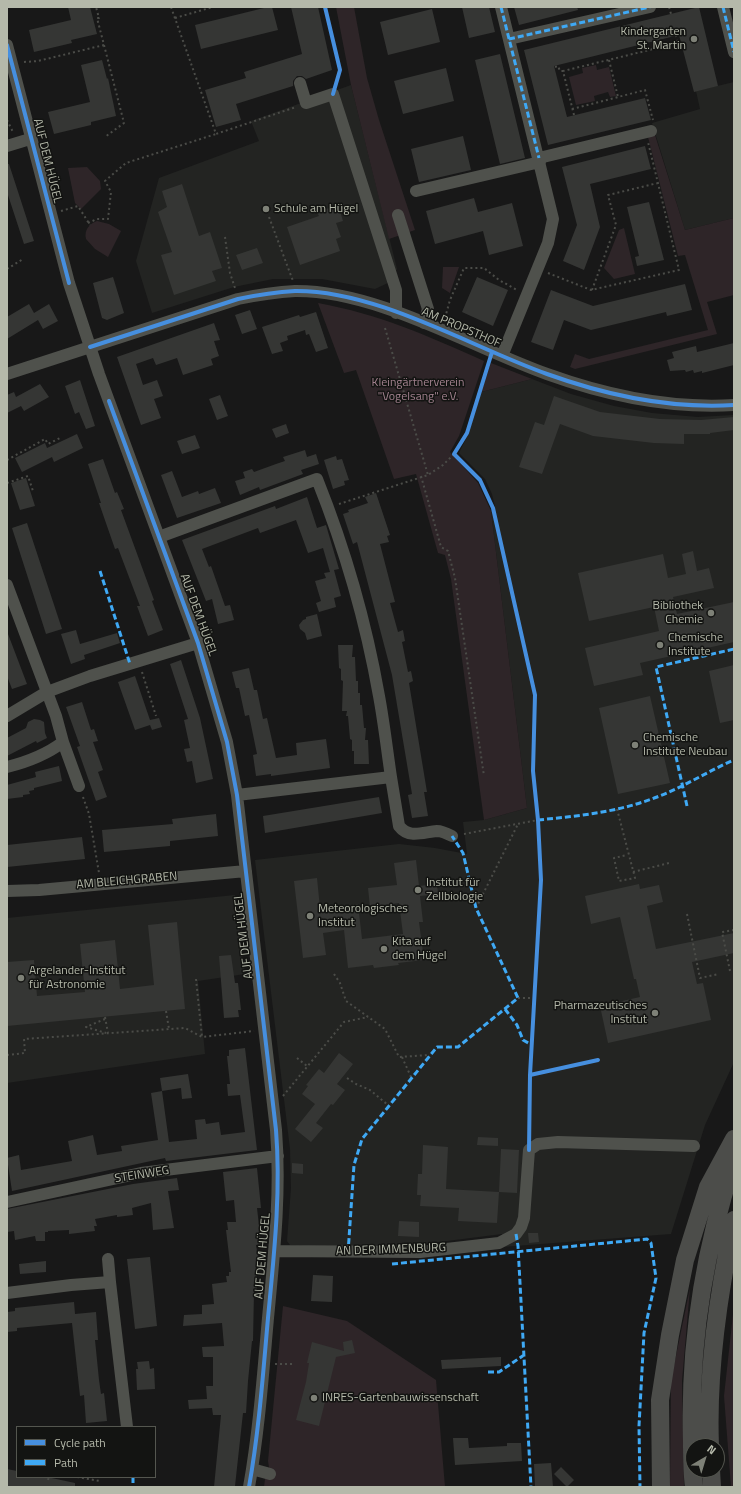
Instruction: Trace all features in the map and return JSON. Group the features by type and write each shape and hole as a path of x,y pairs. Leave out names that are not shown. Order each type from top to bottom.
{"highway":[{"path":"661,1487 660,1400 670,1335 684,1267 708,1187 734,1139"},
{"path":"694,1487 691,1407 695,1342 706,1264 724,1192 734,1160"},
{"path":"710,1438 708,1404 713,1340 723,1270 734,1220"}],"street":[{"path":"501,7 553,219 548,243 502,356"},
{"path":"509,39 650,7"},
{"path":"723,7 734,52"},
{"name":"AUF DEM HÜGEL","path":"7,45 30,139 69,282 90,347 198,643 227,742 237,795 278,1156 277,1222 260,1416 249,1487"},
{"path":"300,84 306,103 333,94 396,290 396,313"},
{"path":"416,191 648,131"},
{"path":"7,146 30,139"},
{"path":"398,215 428,309 424,323"},
{"name":"AM PROPSTHOF","path":"7,374 238,299 263,294 296,291 333,295 370,304 442,330 502,356 575,384 626,397 680,406 734,405"},
{"path":"159,537 317,479 329,508 355,590 378,688 399,826 403,831 410,835 439,831 452,836"},
{"path":"7,585 56,716 63,742 79,786"},
{"path":"7,716 47,692 138,661 198,643"},
{"path":"7,767 29,761 54,749 63,742"},
{"path":"237,795 391,777"},
{"name":"AM BLEICHGRABEN","path":"7,891 246,871"},
{"name":"AN DER IMMENBURG","path":"274,1251 420,1252 499,1243 516,1234 522,1227 529,1150 538,1144 558,1142 694,1146"},
{"name":"STEINWEG","path":"7,1202 141,1173 278,1156"},
{"path":"108,1259 127,1426"},
{"path":"7,1293 110,1282"},
{"path":"252,1469 270,1474"}],"path":[{"path":"96,7 99,18 97,18 124,123 105,137"},
{"path":"171,7 216,134"},
{"path":"175,18 213,7"},
{"path":"669,7 671,14"},
{"path":"554,67 558,66 560,71 678,43 676,36"},
{"path":"12,62 38,61 104,45"},
{"path":"608,60 618,97"},
{"path":"563,70 574,115"},
{"path":"538,268 592,290 679,270 658,183 648,131 650,122 653,121 645,90 572,108"},
{"path":"50,214 78,206 89,224 97,219 108,219 111,192 105,181 126,163 306,103"},
{"path":"592,290 616,226 608,195 658,183"},
{"path":"269,217 296,291"},
{"path":"225,237 230,273 234,287"},
{"path":"8,268 23,259"},
{"path":"442,330 450,300 464,268 484,268 498,280 526,296"},
{"path":"385,328 428,475"},
{"path":"7,460 45,439 48,444 60,438"},
{"path":"329,508 421,476 428,475 443,466 454,454"},
{"path":"7,483 28,476 33,491"},
{"path":"421,476 441,547 448,551 455,578 484,776"},
{"path":"138,661 156,716"},
{"path":"617,809 627,855 630,855 635,878 619,881 614,858 627,855"},
{"path":"87,810 101,883"},
{"path":"452,836 538,820"},
{"path":"476,908 518,824"},
{"path":"633,872 669,863"},
{"path":"687,914 700,978 719,974"},
{"path":"730,971 722,932 734,930"},
{"path":"334,974 340,983 346,1000 385,1029 399,1057 402,1057 411,1077"},
{"path":"196,979 202,1037"},
{"path":"518,998 535,998"},
{"path":"166,1011 169,1029"},
{"path":"282,1098 307,1066 309,1067 344,1022 368,1017"},
{"path":"105,1018 108,1033 86,1027 105,1018"},
{"path":"7,1055 25,1053 24,1039 185,1028 202,1037 254,1031"},
{"path":"402,1057 429,1055"},
{"path":"297,1058 307,1066"},
{"path":"347,1078 370,1090 388,1105"},
{"path":"274,1364 295,1364"},
{"path":"93,1478 100,1481"}],"shaded area":[{"path":"734,82 734,218 685,230 652,123 700,109 696,91"},
{"name":"Schule am Hügel","path":"351,85 397,269 390,282 375,289 322,279 273,279 234,287 152,313 136,261 159,178 259,141 251,121"},
{"path":"532,379 571,394 614,406 652,413 698,417 734,415 734,1062 705,1125 671,1234 502,1247 502,1234 400,1247 290,1245 287,1241 291,1188 290,1149 255,860 399,844 435,848 467,854 463,822 484,820 527,808 491,511 495,506 492,494 485,479 459,453 468,435 481,392"},
{"path":"235,895 245,974 198,981 205,1054 7,1083 7,918"}],"green space":[{"path":"336,7 354,7 367,78 379,120 415,230 389,239 351,85"},
{"path":"596,65 597,70 609,67 616,96 610,97 608,92 594,96 595,101 576,105 569,77 583,73 582,68"},
{"path":"655,135 685,230 734,218 734,295 707,302 717,334 575,369 570,367 575,354 589,359 708,330 685,255 678,256 648,137"},
{"path":"87,167 100,181 101,189 81,209 75,203 68,168"},
{"path":"97,221 109,224 121,231 108,257 95,249 86,239 88,228"},
{"path":"624,228 635,274 614,279 604,268 619,230"},
{"path":"443,267 459,267 450,293 442,288"},
{"name":"Kleingärtnerverein \"Vogelsang\" e.V.","path":"318,303 362,313 383,320 484,361 459,436 450,452 478,483 491,511 527,808 484,820 451,579 445,555 438,553 416,474 394,479 356,370 344,373"},
{"path":"491,363 532,379 481,392"},
{"path":"690,1288 682,1381 684,1487 670,1487 671,1380"},
{"path":"734,1305 734,1487 731,1487 724,1396"},
{"path":"283,1306 347,1321 436,1380 445,1487 264,1487 265,1479 270,1474 268,1461"}],"building":[{"path":"68,7 90,7 97,34 71,40 72,43 34,52 29,30 71,20"},
{"path":"272,7 278,30 201,49 195,25"},
{"path":"291,7 318,7 332,70 306,79 302,76 297,76 293,81 293,86 236,104 241,120 216,127 205,90 246,78 244,72 302,54"},
{"path":"462,7 489,7 495,32 469,38"},
{"path":"514,7 577,7 578,10 519,25"},
{"path":"699,7 718,86 694,92 679,35 554,66 567,117 645,98 651,120 548,145 524,50"},
{"path":"432,9 440,42 388,55 380,22"},
{"path":"500,54 525,158 500,164 475,60"},
{"path":"102,60 107,79 108,78 116,116 91,122 91,125 54,134 48,112 90,102 81,65"},
{"path":"446,68 454,101 403,114 394,81"},
{"path":"463,136 471,170 419,182 411,149"},
{"path":"645,146 651,169 590,184 600,227 584,270 563,261 577,225 562,167"},
{"path":"7,164 9,164 34,241 24,244 7,192"},
{"path":"182,184 199,236 210,232 222,268 212,271 216,281 174,295 161,255 172,252 158,212 167,207 162,191"},
{"path":"474,198 478,212 512,203 523,246 489,255 483,231 435,244 426,211"},
{"path":"649,202 664,260 637,266 635,257 639,256 627,207"},
{"path":"338,205 343,221 336,223 341,237 336,239 340,251 300,265 287,227 319,216 317,212"},
{"path":"257,248 263,263 242,270 236,255"},
{"path":"113,277 124,313 107,320 102,318 93,283"},
{"path":"477,277 508,290 493,326 462,312"},
{"path":"685,284 692,310 667,316 666,312 591,330 564,320 553,350 531,342 551,290 593,306"},
{"path":"29,304 34,313 49,304 58,321 43,329 38,320 7,339 7,317"},
{"path":"250,310 257,329 242,334 235,315"},
{"path":"316,312 328,348 316,352 309,334 306,335 305,330 287,336 288,340 280,343 283,351 272,354 262,327 299,315 300,317"},
{"path":"214,323 220,340 214,341 219,356 211,359 213,365 183,375 177,358 156,365 153,358 136,364 143,385 157,380 163,396 154,399 161,418 141,425 117,357"},
{"path":"734,343 734,365 702,373 702,371 694,373 693,370 686,372 685,370 670,371 667,360 674,358 672,352 696,346 697,352"},
{"path":"80,380 95,426 86,429 79,412 75,414 65,386"},
{"path":"40,384 49,397 24,411 21,406 7,413 7,395 14,392 16,397"},
{"path":"220,395 228,416 217,420 209,399"},
{"path":"554,396 600,412 660,419 701,420 734,417 734,430 710,434 684,434 684,444 654,443 593,436 560,424 542,474 519,467 535,422 544,425"},
{"path":"286,424 289,433 276,438 272,429"},
{"path":"77,434 83,448 54,462 52,457 22,472 15,458 45,443 47,448"},
{"path":"195,435 200,448 182,454 177,441"},
{"path":"305,450 307,457 316,454 319,464 301,470 303,474 260,490 259,487 240,495 235,481 245,478 243,472 252,469 254,472 285,461 283,457"},
{"path":"336,456 337,460 342,459 349,480 344,481 345,485 333,489 324,460"},
{"path":"103,459 115,493 117,492 124,509 121,510 154,600 152,601 163,630 148,636 137,606 140,606 118,548 115,549 99,503 101,503 88,464"},
{"path":"172,471 182,497 198,491 199,494 215,488 221,503 177,518 161,475"},
{"path":"26,478 35,506 20,510 11,483"},
{"path":"376,493 390,535 387,536 389,542 380,544 395,602 390,603 398,632 403,630 405,641 402,642 408,672 411,671 413,681 409,683 427,792 424,792 428,816 412,818 408,795 412,794 392,675 357,542 353,544 343,514 349,512 348,510 368,503 365,497"},
{"path":"307,497 317,528 326,525 339,569 334,570 341,596 334,598 336,607 319,612 316,603 321,601 315,581 326,578 324,573 330,572 323,548 308,553 296,520 260,533 258,528 202,549 209,567 211,566 225,606 230,605 234,620 218,624 212,599 206,601 182,540 275,506 276,509"},
{"path":"27,523 62,629 46,634 12,528"},
{"path":"693,551 697,571 709,568 714,588 673,597 677,614 734,602 734,642 640,663 643,675 594,686 585,648 659,631 654,607 589,621 578,573 663,554 668,578 686,574 682,554"},
{"path":"317,614 322,636 307,640 305,633 300,629 299,625 306,619 306,617"},
{"path":"76,630 80,644 117,633 120,643 84,655 85,659 71,664 61,634"},
{"path":"8,634 27,684 12,689 7,676"},
{"path":"338,645 353,645 352,657 355,657 356,681 358,681 358,693 360,693 360,705 362,705 364,728 366,728 365,740 368,740 369,764 354,764 354,751 352,751 352,740 350,739 348,716 346,716 347,711 342,711 343,681 341,680 341,669 339,668"},
{"path":"181,660 200,718 213,779 196,783 192,761 187,762 184,749 190,748 184,720 188,719 170,664"},
{"path":"734,665 734,720 720,723 709,671"},
{"path":"249,668 254,690 257,690 263,719 267,718 276,758 297,755 296,743 326,739 330,768 271,776 271,774 256,776 253,755 257,754 249,715 245,716 239,688 236,688 232,672"},
{"path":"135,676 150,720 159,718 162,727 152,730 150,725 135,730 118,682"},
{"name":"Chemische Institute Neubau","path":"650,696 670,783 618,794 599,708"},
{"path":"82,702 91,730 94,729 98,741 93,742 103,770 98,772 107,797 96,801 77,747 80,746 66,707"},
{"path":"34,719 44,722 47,738 37,743 36,741 7,756 7,738 26,728 28,722"},
{"path":"59,766 62,781 34,788 34,790 29,791 30,794 23,795 23,797 7,799 7,785 36,777 35,772"},
{"path":"379,797 382,813 265,833 263,816"},
{"path":"216,814 218,836 170,841 170,846 104,852 102,830 173,824 172,819"},
{"path":"82,837 85,859 7,867 7,845"},
{"path":"416,860 419,886 437,884 438,894 420,896 423,922 419,922 424,960 374,968 373,965 348,968 344,930 323,933 326,955 303,958 294,881 317,878 320,908 358,904 362,939 403,934 399,903 370,907 368,888 397,885 394,863"},
{"path":"639,884 640,889 659,885 663,902 647,906 656,949 734,933 734,953 692,962 697,984 703,983 711,1020 608,1043 600,1006 640,997 636,979 634,979 620,917 591,924 585,896"},
{"path":"177,922 185,1009 7,1026 7,962 34,960 37,996 85,992 80,944 115,940 120,989 154,985 148,925"},
{"path":"231,955 235,983 238,983 241,1010 238,1010 239,1017 224,1018 219,956"},
{"path":"245,1048 257,1150 166,1161 165,1158 12,1191 7,1158 19,1155 21,1170 72,1161 68,1141 93,1135 97,1155 122,1151 121,1146 158,1140 151,1093 162,1091 169,1142 197,1139 195,1120 205,1119 206,1124 219,1122 221,1135 245,1132 240,1095 228,1096 227,1084 230,1084 227,1056 229,1056 229,1050"},
{"path":"339,1053 353,1064 337,1084 345,1090 333,1105 331,1104 316,1123 323,1128 311,1142 295,1129 315,1104 302,1094 308,1086 306,1085 319,1069 324,1073"},
{"path":"188,1074 192,1098 182,1099 181,1088 162,1091 160,1078"},
{"path":"478,1137 498,1138 498,1146 477,1145"},
{"path":"423,1145 448,1147 446,1189 499,1192 497,1223 458,1221 459,1208 420,1206 421,1195 417,1195 418,1174 422,1174"},
{"path":"501,1149 519,1150 517,1193 499,1192"},
{"path":"292,1163 303,1164 303,1174 292,1173"},
{"path":"257,1168 261,1208 257,1208 261,1244 256,1245 259,1263 256,1263 257,1290 254,1291 253,1341 246,1413 243,1413 235,1486 214,1487 221,1415 213,1415 212,1408 189,1409 188,1400 207,1399 206,1386 213,1386 213,1357 203,1357 202,1347 224,1346 222,1323 183,1326 184,1315 202,1314 202,1305 214,1304 212,1284 227,1282 226,1276 229,1276 229,1272 231,1272 226,1230 228,1230 227,1222 236,1222 234,1200 226,1201 223,1172"},
{"path":"177,1178 179,1190 168,1191 174,1228 153,1230 151,1203 132,1208 133,1215 117,1217 117,1215 95,1219 97,1226 94,1226 95,1231 69,1234 69,1230 48,1231 45,1232 45,1241 36,1241 35,1236 15,1240 14,1231 7,1232 7,1209 133,1184"},
{"path":"399,1221 419,1222 419,1237 398,1236"},
{"path":"528,1233 538,1233 539,1242 529,1243"},
{"path":"150,1257 157,1326 135,1329 127,1259"},
{"path":"46,1261 46,1272 20,1274 19,1264"},
{"path":"313,1275 333,1276 332,1302 311,1301"},
{"path":"74,1302 75,1314 96,1312 98,1340 95,1340 99,1380 101,1394 104,1393 107,1421 86,1423 84,1395 80,1396 72,1323 17,1328 17,1331 7,1332 7,1312 15,1311 15,1308"},
{"name":"INRES-Gartenbauwissenschaft","path":"352,1340 355,1353 336,1357 319,1426 296,1420 306,1382 309,1363 307,1363 312,1342 344,1351 343,1342"},
{"path":"501,1357 501,1366 442,1369 441,1360"},
{"path":"149,1361 150,1369 154,1368 155,1389 137,1390 137,1362"},
{"path":"453,1438 468,1438 469,1448 507,1446 507,1443 521,1443 522,1461 455,1465"},
{"path":"551,1463 553,1487 535,1487 534,1464"},
{"path":"561,1467 574,1480 567,1487 554,1474"},
{"path":"7,1469 16,1471 16,1478 52,1478 75,1483 75,1487 7,1487"}],"marked path":[{"path":"501,7 539,158"},
{"path":"509,39 650,7"},
{"path":"723,7 734,52"},
{"path":"100,571 130,664"},
{"path":"687,806 656,667 734,649"},
{"path":"538,820 599,813 643,802 677,789 734,760"},
{"path":"348,1253 354,1165 362,1139 437,1047 458,1047 518,998 476,908 463,853 452,836"},
{"path":"505,1009 517,1025 523,1040 532,1045"},
{"path":"516,1234 518,1246 531,1487"},
{"path":"392,1264 647,1239 651,1243 656,1278 644,1333 639,1426 640,1487"},
{"path":"488,1372 499,1372 524,1355"},
{"path":"133,1478 133,1487"}],"cycle path":[{"path":"325,7 340,70 333,94"},
{"path":"7,45 69,283"},
{"path":"90,347 238,299 288,291 326,293 358,300 391,310 423,322 518,363 593,389 616,395 662,403 710,406 734,405"},
{"path":"492,352 467,433 454,454 480,480 493,508 535,695 533,771 538,820 541,880 530,1075 529,1150"},
{"path":"109,401 198,643 227,742 237,795 276,1130 278,1177 274,1247 260,1402 249,1487"},
{"path":"530,1075 598,1060"}],"place":[{"name":"Kindergarten St. Martin","path":"694,39"},
{"name":"Schule am Hügel","path":"266,209"},
{"name":"Bibliothek Chemie","path":"711,613"},
{"name":"Chemische Institute","path":"660,645"},
{"name":"Chemische Institute Neubau","path":"635,745"},
{"name":"Institut für Zellbiologie","path":"418,890"},
{"name":"Meteorologisches Institut","path":"310,916"},
{"name":"Kita auf dem Hügel","path":"384,949"},
{"name":"Argelander-Institut für Astronomie","path":"21,978"},
{"name":"Pharmazeutisches Institut","path":"655,1013"},
{"name":"INRES-Gartenbauwissenschaft","path":"314,1398"}]}
